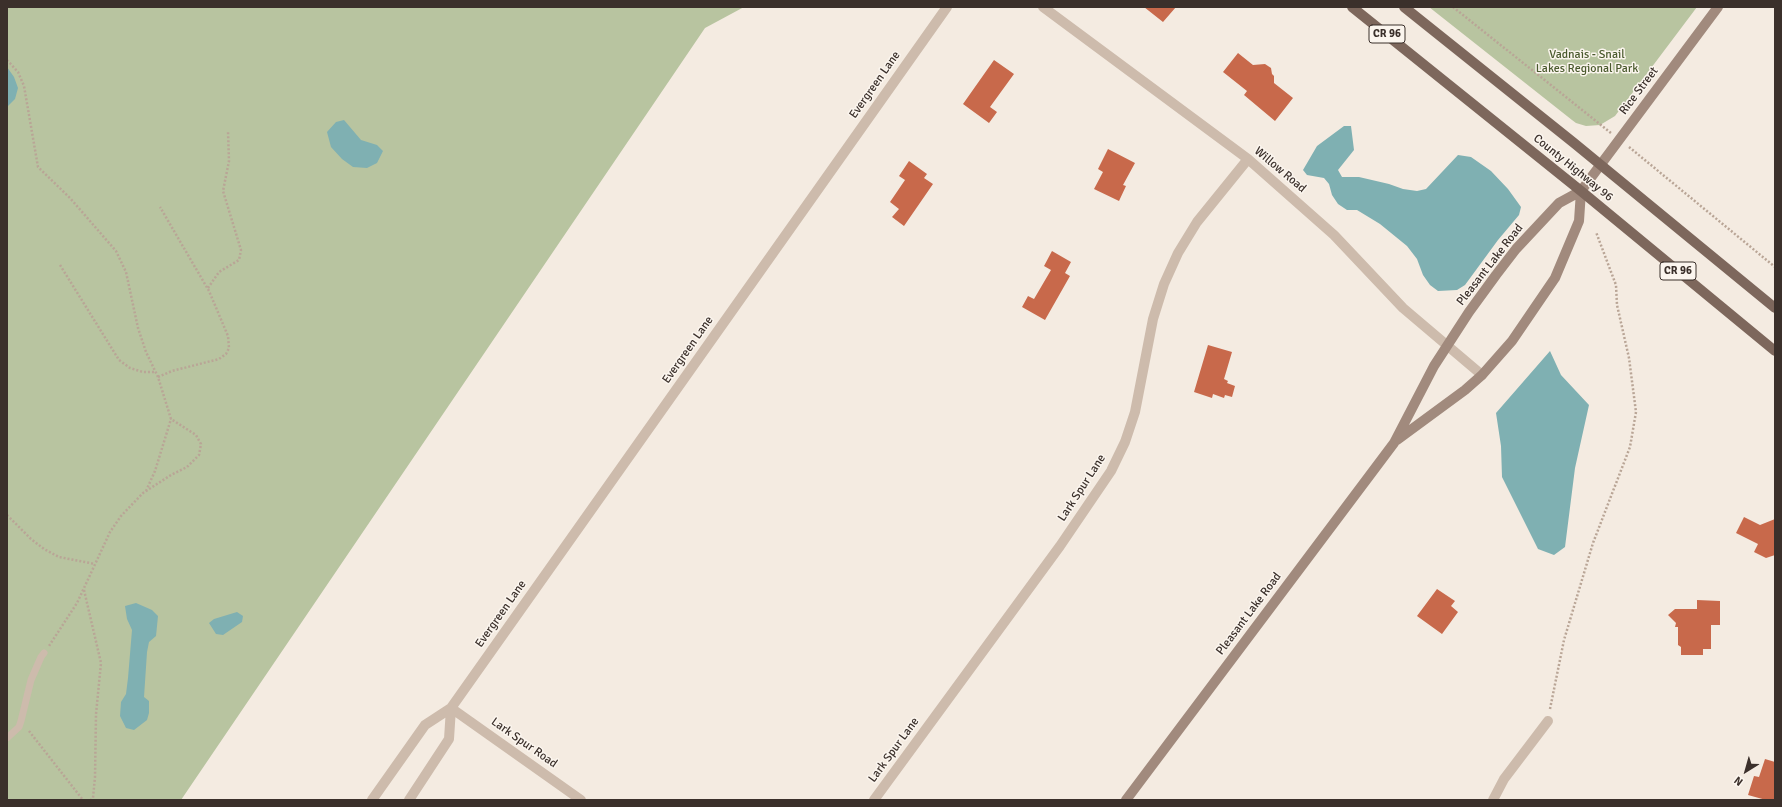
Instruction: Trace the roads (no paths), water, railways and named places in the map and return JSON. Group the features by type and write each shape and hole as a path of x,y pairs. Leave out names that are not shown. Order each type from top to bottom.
{"main road":[{"name":"County Highway 96","path":"1352,7 1581,191 1775,351"},
{"name":"County Highway 96","path":"1404,7 1600,164 1775,308"}],"street":[{"name":"Evergreen Lane","path":"372,800 425,725 451,708 946,7"},
{"name":"Willow Road","path":"1043,7 1248,159 1334,235 1403,308 1482,375"},
{"name":"Rice Street","path":"1581,191 1718,7"},
{"name":"Lark Spur Lane","path":"874,800 1060,546 1111,471 1125,442 1135,412 1153,319 1164,284 1178,253 1196,222 1248,159"},
{"name":"Pleasant Lake Road","path":"1126,800 1394,443 1447,344 1516,249 1559,203 1581,191"},
{"name":"Pleasant Lake Road","path":"1394,443 1465,390 1482,375 1512,341 1556,278 1579,221 1581,191"},
{"path":"409,800 449,739 451,708"},
{"name":"Lark Spur Road","path":"451,708 581,800"},
{"path":"1493,800 1504,779 1548,721"}],"lane":[{"path":"7,738 19,727 22,721 30,680 44,653"}],"water":[{"path":"7,67 14,77 18,88 15,99 7,107"},
{"path":"344,120 361,140 377,145 383,151 377,163 367,168 353,167 342,159 331,147 327,132 336,122"},
{"path":"1344,126 1351,126 1354,150 1338,170 1342,177 1359,177 1403,189 1417,191 1426,189 1458,155 1471,157 1491,171 1508,189 1521,207 1519,215 1498,240 1465,285 1457,290 1438,291 1430,285 1423,275 1417,259 1407,246 1380,224 1357,210 1347,210 1338,204 1332,195 1329,184 1324,178 1307,175 1303,170 1317,146"},
{"path":"1550,351 1561,375 1589,405 1575,468 1565,547 1554,555 1538,549 1502,477 1501,446 1496,413"},
{"path":"136,603 152,610 158,616 156,636 149,642 147,652 144,697 149,701 149,713 147,720 134,730 126,728 120,716 121,702 126,694 132,630 127,619 125,606"},
{"path":"237,612 243,616 242,622 223,635 216,634 209,623 214,619"}],"park label":[{"name":"Vadnais - Snail Lakes Regional Park","path":"1587,62"}]}
